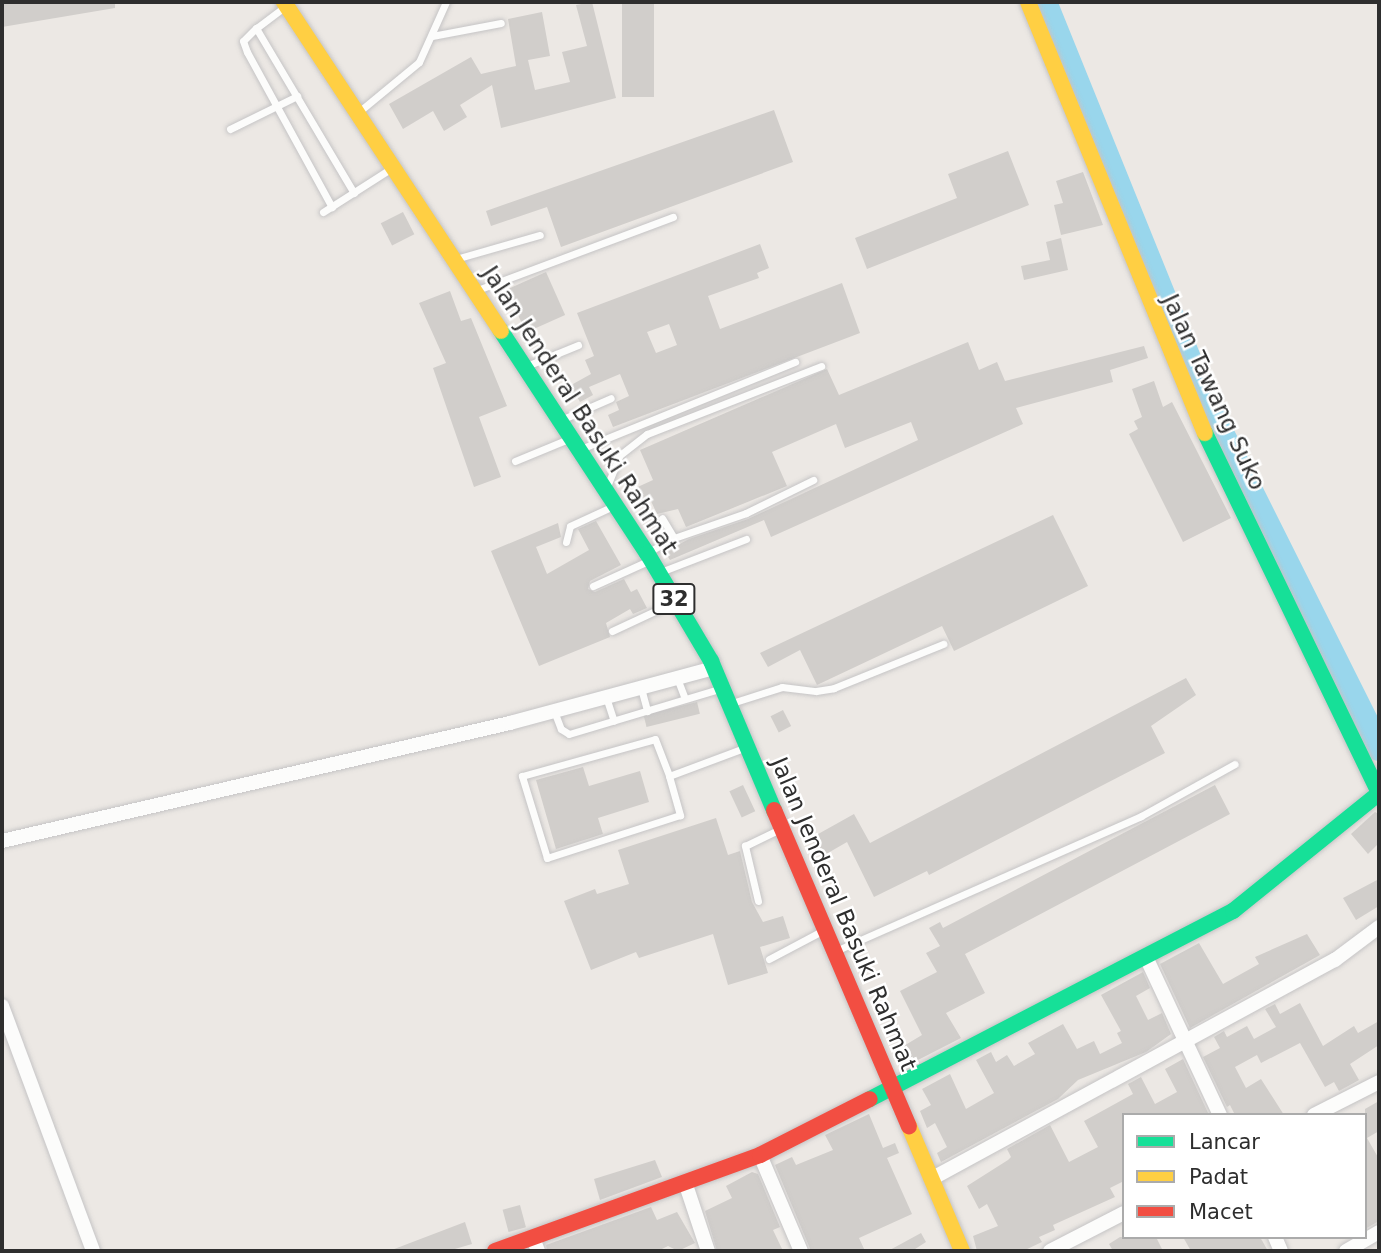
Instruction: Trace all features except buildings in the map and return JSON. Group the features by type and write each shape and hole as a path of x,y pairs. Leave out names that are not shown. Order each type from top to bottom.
{"main road":[{"name":"Jalan Tawang Suko","path":"1028,2 1186,394 1379,793"},
{"name":"Jalan Jenderal Basuki Rahmat","path":"285,4 395,166 652,562 714,668 832,952 962,1251"},
{"path":"495,1251 536,1245 760,1155 1146,957 1233,911 1379,793"}],"street":[{"path":"2,841 554,711 714,668"},
{"path":"931,1179 1187,1043 1335,960 1379,927"},
{"path":"1146,957 1219,1113"},
{"path":"2,1006 93,1251"},
{"path":"1318,1113 1379,1082"},
{"path":"760,1155 801,1251"},
{"path":"687,1185 708,1251"},
{"path":"1049,1251 1122,1214"},
{"path":"1346,1251 1367,1239"}],"lane":[{"path":"358,113 418,62 446,2"},
{"path":"285,4 243,41 332,207"},
{"path":"432,36 501,23"},
{"path":"256,28 354,193"},
{"path":"230,129 297,96"},
{"path":"323,212 395,166"},
{"path":"475,291 673,217"},
{"path":"456,260 540,235"},
{"path":"525,367 578,345"},
{"path":"515,461 575,444 795,362"},
{"path":"566,542 570,526 610,498 620,455 647,434 821,366"},
{"path":"560,421 611,398"},
{"path":"652,562 674,538 756,509 813,480"},
{"path":"662,519 674,538"},
{"path":"593,586 652,562 746,539"},
{"path":"612,631 676,601"},
{"path":"730,703 782,687 816,691 834,688 943,644"},
{"path":"677,678 685,699"},
{"path":"640,688 647,711"},
{"path":"554,711 561,729 569,734 723,688"},
{"path":"607,697 614,721"},
{"path":"655,739 669,776 680,815 547,858 522,776 655,739"},
{"path":"669,776 748,747"},
{"path":"832,952 1141,816 1235,764"},
{"path":"758,901 745,846 781,829"},
{"path":"769,959 823,930"}],"waterway":[{"path":"1044,2 1205,401 1379,748"}],"traffic: fast":[{"path":"501,331 647,553 711,661 774,810"},
{"path":"1205,433 1379,793"},
{"path":"870,1099 1233,911 1379,793"}],"traffic: slow":[{"path":"284,2 501,331"},
{"path":"1028,2 1205,433"},
{"path":"909,1126 962,1251"}],"traffic: jam":[{"path":"774,810 909,1126"},
{"path":"495,1251 760,1155 870,1099"}]}
